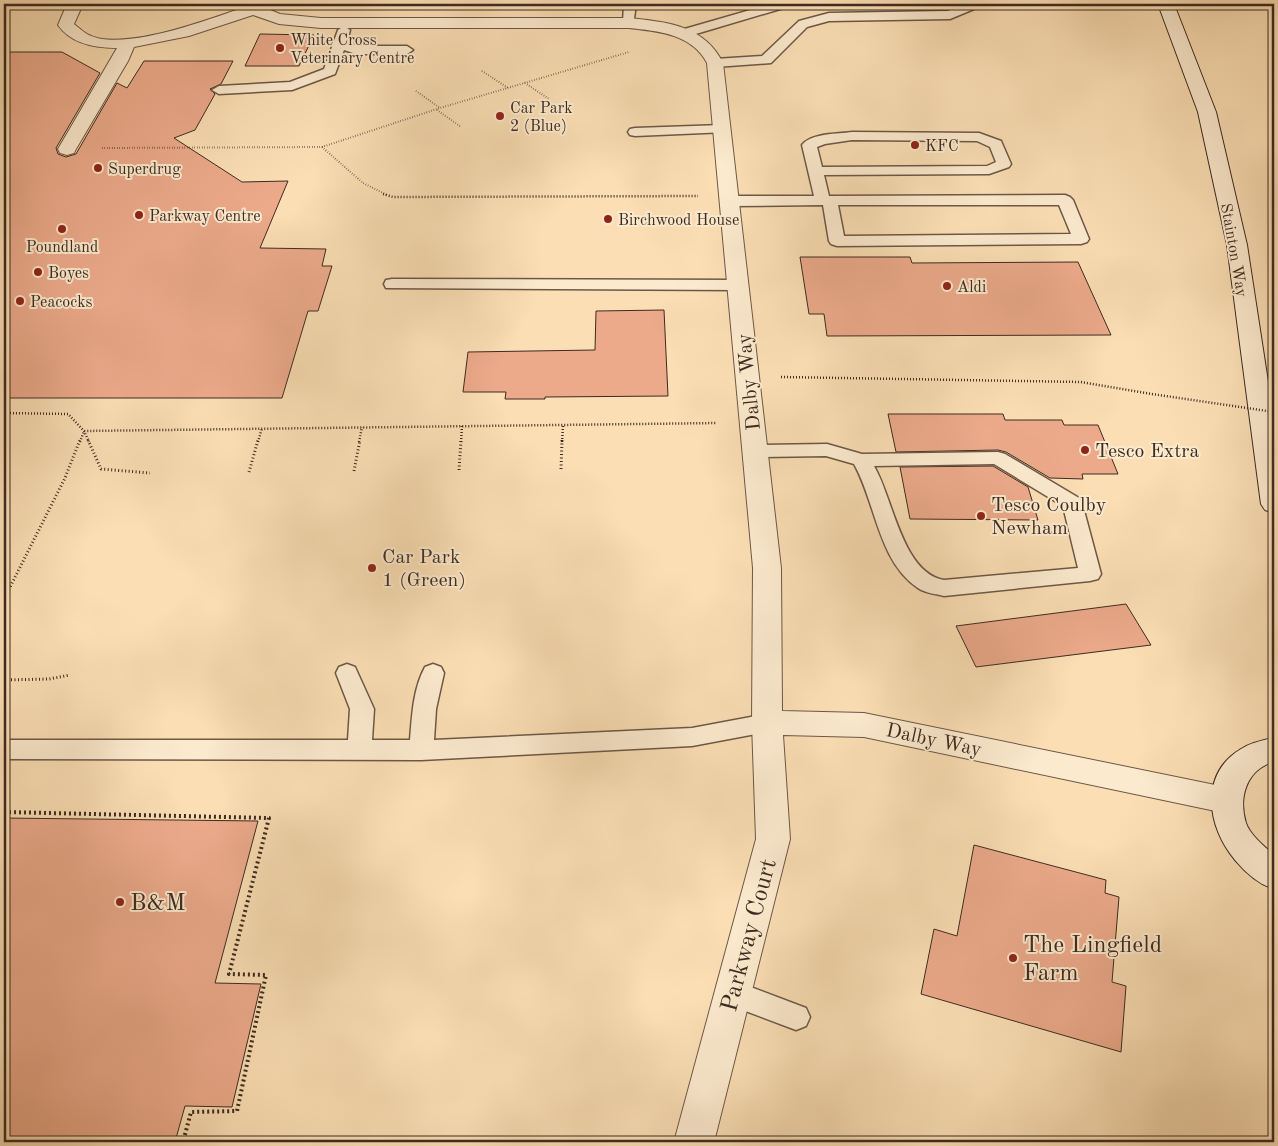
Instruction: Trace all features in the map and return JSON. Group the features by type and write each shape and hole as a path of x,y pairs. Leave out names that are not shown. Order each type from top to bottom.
{"street":[{"path":"75,4 66,25 71,32 93,42 128,43 165,38 250,7 270,16 310,22 346,24 629,23 654,26 684,33 706,47 715,62"},
{"path":"539,23 541,4"},
{"name":"Stainton Way","path":"1166,4 1207,112 1234,236 1274,504"},
{"path":"67,149 120,61 128,43"},
{"name":"Dalby Way","path":"715,62 767,568 767,724 864,725 1226,800"},
{"name":"Parkway Court","path":"694,1142 773,839 767,724"},
{"path":"1274,750 1245,761 1232,776 1226,800 1230,826 1252,858 1274,875"}],"lane":[{"path":"629,23 630,4"},
{"path":"684,33 783,4"},
{"path":"715,62 766,60 804,24 829,17 950,15 970,6 969,4"},
{"path":"220,90 292,86 330,70 346,24"},
{"path":"340,44 356,50 407,50"},
{"path":"635,132 722,130"},
{"path":"729,198 826,200 1065,200 1080,239 837,241 826,200 814,171 809,145 822,140 852,136 979,137 996,144 1004,164 989,170 814,171"},
{"path":"392,284 738,285"},
{"path":"755,451 827,450 861,460 998,458 1072,503 1090,574 944,588 927,584 912,571 897,546 877,497 870,473 861,460"},
{"path":"421,750 424,709 433,672"},
{"path":"347,673 362,709 359,750"},
{"path":"4,750 421,750 692,737 767,724"},
{"path":"732,992 796,1017"}],"path":[{"path":"67,149 322,147 440,108 635,50"},
{"path":"482,71 508,88"},
{"path":"525,83 549,99"},
{"path":"416,91 440,108"},
{"path":"436,110 461,127"},
{"path":"322,147 368,187 379,194 393,197 729,198"},
{"path":"748,377 1081,382 1274,412"},
{"path":"4,413 68,414 84,431 101,469 150,473"},
{"path":"84,431 752,422"},
{"path":"459,470 462,426"},
{"path":"561,469 563,426"},
{"path":"354,471 362,427"},
{"path":"249,472 262,428"},
{"path":"4,599 65,478 84,431"},
{"path":"4,680 49,679 70,675"},
{"path":"4,812 269,818 229,974 266,975 237,1111 191,1112 183,1142"}],"building":[{"name":"White Cross Veterinary Centre","path":"260,34 314,35 299,66 245,66"},
{"name":"Parkway Centre","path":"4,52 62,52 100,73 56,148 58,154 66,157 76,154 117,83 127,88 144,61 233,61 221,84 210,89 215,94 195,130 174,138 242,182 288,181 260,248 326,249 322,266 332,266 318,311 308,311 282,398 4,398"},
{"name":"Aldi","path":"800,257 910,257 912,263 1078,262 1111,335 827,336 824,314 809,314"},
{"path":"664,310 668,396 505,399 506,392 463,392 468,352 595,350 596,311"},
{"path":"888,414 1003,414 1005,420 1062,420 1064,425 1098,425 1118,474 1082,474 1083,479 1050,478 1006,452 998,450 896,452"},
{"path":"993,466 1028,487 1038,520 910,519 900,467"},
{"path":"1126,604 1151,645 976,667 956,626"},
{"name":"B&M","path":"4,818 258,821 215,983 261,984 232,1107 185,1106 175,1142 4,1142"},
{"name":"The Lingfield Farm","path":"974,845 1106,880 1105,893 1119,897 1112,982 1126,986 1121,1052 921,994 934,929 957,936"}],"place":[{"name":"White Cross Veterinary Centre","path":"280,48"},
{"name":"Car Park 2 (Blue)","path":"500,116"},
{"name":"KFC","path":"915,145"},
{"name":"Superdrug","path":"98,168"},
{"name":"Parkway Centre","path":"139,215"},
{"name":"Birchwood House","path":"608,219"},
{"name":"Poundland","path":"62,229"},
{"name":"Boyes","path":"38,272"},
{"name":"Aldi","path":"947,286"},
{"name":"Peacocks","path":"20,301"},
{"name":"Tesco Extra","path":"1085,450"},
{"name":"Tesco Coulby Newham","path":"981,516"},
{"name":"Car Park 1 (Green)","path":"372,568"},
{"name":"B&M","path":"120,902"},
{"name":"The Lingfield Farm","path":"1013,958"}]}
